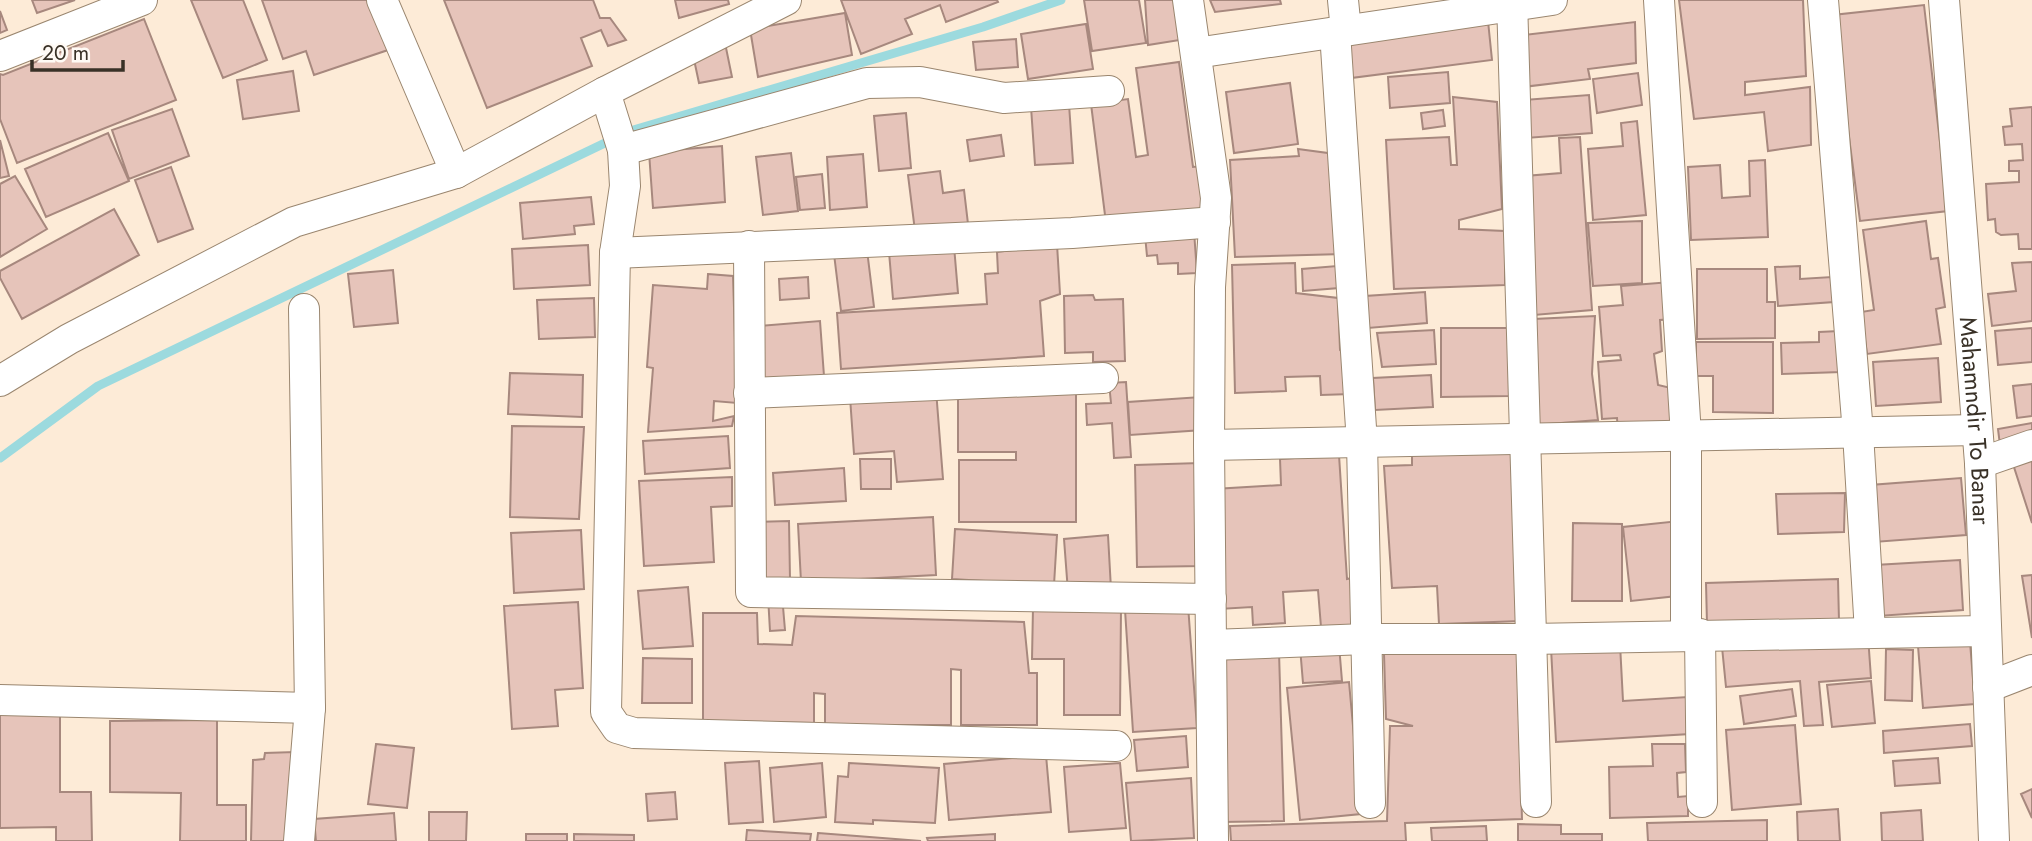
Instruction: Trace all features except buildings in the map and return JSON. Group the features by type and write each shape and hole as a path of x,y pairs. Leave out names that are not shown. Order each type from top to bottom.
{"street":[{"path":"0,56 142,0"},
{"path":"382,0 456,173"},
{"path":"0,381 69,339 294,222 456,173 605,92 747,8 786,0"},
{"path":"1188,0 1216,198 1210,287 1209,445 1213,841"},
{"path":"1343,0 1341,31 1362,443 1370,803"},
{"path":"1196,53 1512,3 1552,0"},
{"path":"1659,0 1686,436 1702,802"},
{"path":"1823,0 1858,433 1870,632"},
{"path":"1944,0 1957,0"},
{"name":"Mahamndir To Banar","path":"1944,0 1980,463 1994,841"},
{"path":"1512,3 1536,802"},
{"path":"622,150 867,83 920,82 1004,98 1109,91"},
{"path":"605,92 622,150 625,186 615,253 606,712 617,728 648,733 1116,746"},
{"path":"615,253 1072,233 1215,222"},
{"path":"749,246 751,592 1211,599"},
{"path":"299,841 310,708 304,309"},
{"path":"749,393 1103,378"},
{"path":"1209,445 1977,430"},
{"path":"1980,463 2032,445"},
{"path":"1211,645 1366,639 1530,639 1693,634 1985,631"},
{"path":"1988,687 2032,670"},
{"path":"0,700 310,708"}],"waterway":[{"path":"0,458 98,386 630,131 983,27 1061,0"}]}
